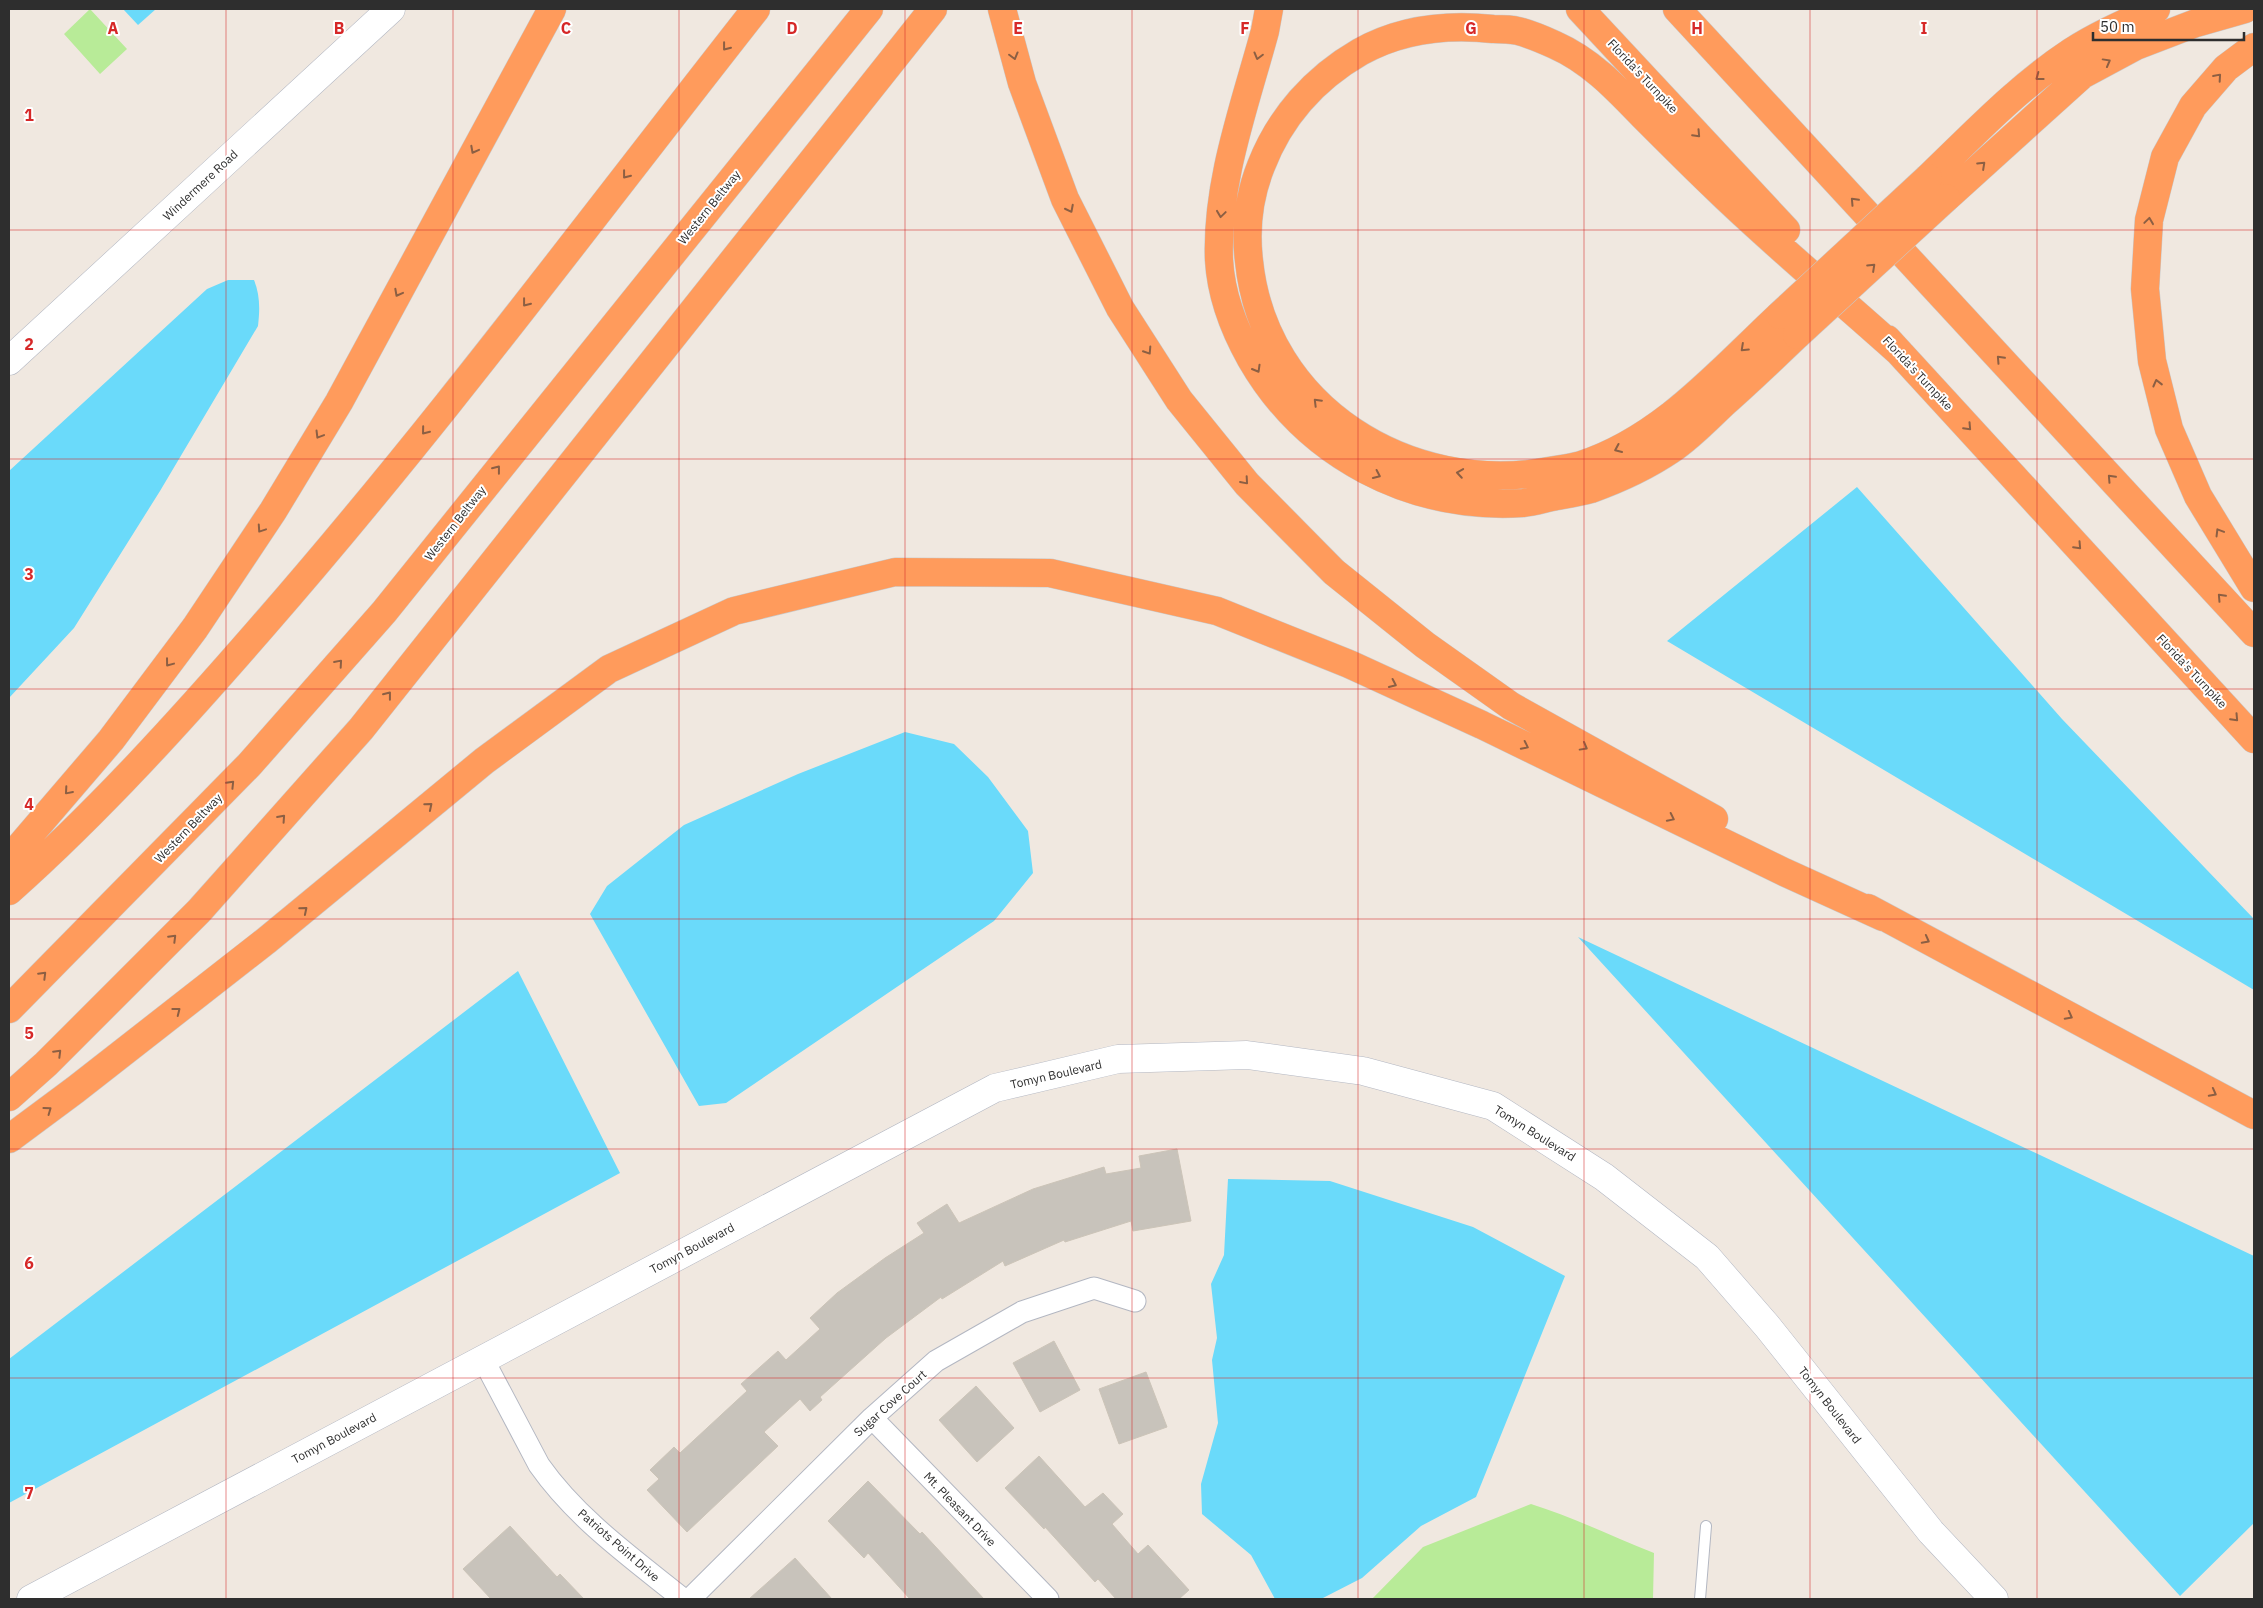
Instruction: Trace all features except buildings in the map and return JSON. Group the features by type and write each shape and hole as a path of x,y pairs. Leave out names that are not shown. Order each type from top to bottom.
{"highway":[{"path":"498,107 545,9"},
{"path":"9,859 111,740 195,628 273,511 339,402 552,9"},
{"path":"9,891 62,844 207,690 336,543 756,9"},
{"name":"Western Beltway","path":"9,1009 249,765 384,612 869,9"},
{"path":"9,1097 46,1064 199,912 361,729 933,9"},
{"path":"1002,9 1022,83 1065,199 1120,308 1179,400 1247,484 1334,572 1425,645 1511,706 1779,856 1883,917 2254,1115"},
{"path":"1269,9 1265,31 1227,174 1220,227 1219,262 1228,311 1243,344 1266,383 1296,420 1331,450 1377,476 1429,494 1473,502 1524,503 1589,490 1636,470 1672,449 1697,429 1946,198 2082,75 2136,46 2196,23 2244,9"},
{"name":"Florida's Turnpike","path":"1580,9 1899,352 2254,739"},
{"path":"1677,9 2254,633"},
{"path":"1899,352 1720,192 1600,72 1559,47 1517,31 1462,26 1417,31 1376,44 1337,66 1295,106 1272,139 1254,183 1246,234 1251,286 1264,328 1287,368 1316,402 1348,429 1393,455 1441,470 1475,476 1527,475 1580,465 1628,444 1658,427 1780,315 1928,178 2018,93 2072,52 2126,22 2156,9"},
{"path":"2254,47 2226,68 2193,106 2164,157 2149,220 2145,289 2152,361 2169,428 2198,496 2254,588"},
{"path":"9,1139 75,1090 267,940 484,761 609,669 734,611 895,572 1050,573 1217,611 1349,664 1482,725 1784,872 1883,917"}],"street":[{"name":"Windermere Road","path":"9,361 391,9"},
{"name":"Tomyn Boulevard","path":"31,1599 995,1088 1118,1059 1247,1055 1363,1071 1493,1106 1604,1177 1707,1257 1767,1326 1931,1532 1994,1599"},
{"name":"Sugar Cove Court","path":"690,1599 872,1418 936,1361 1022,1312 1094,1288 1135,1301"},
{"name":"Patriots Point Drive","path":"484,1359 540,1465 551,1481 594,1526 683,1599"},
{"name":"Mt. Pleasant Drive","path":"872,1418 1048,1599"}],"lane":[{"path":"1700,1599 1706,1526"}],"green space":[{"path":"90,9 127,49 100,74 64,34"},
{"path":"1531,1504 1578,1521 1654,1553 1653,1599 1372,1599 1423,1547"}],"water":[{"path":"123,9 156,9 138,25"},
{"path":"228,280 254,280 259,302 258,326 160,491 74,628 9,698 9,471 207,289"},
{"path":"1857,487 2062,719 2254,919 2254,990 1667,641"},
{"path":"905,732 954,744 988,777 1028,831 1033,873 994,921 726,1103 699,1106 590,914 607,886 684,825 798,774"},
{"path":"1578,937 2254,1256 2254,1523 2180,1596"},
{"path":"518,971 620,1173 9,1503 9,1359"},
{"path":"1228,1179 1330,1181 1473,1227 1565,1276 1476,1497 1421,1526 1362,1578 1321,1599 1275,1599 1251,1555 1202,1514 1201,1484 1218,1423 1212,1360 1217,1338 1211,1284 1224,1255"}]}
